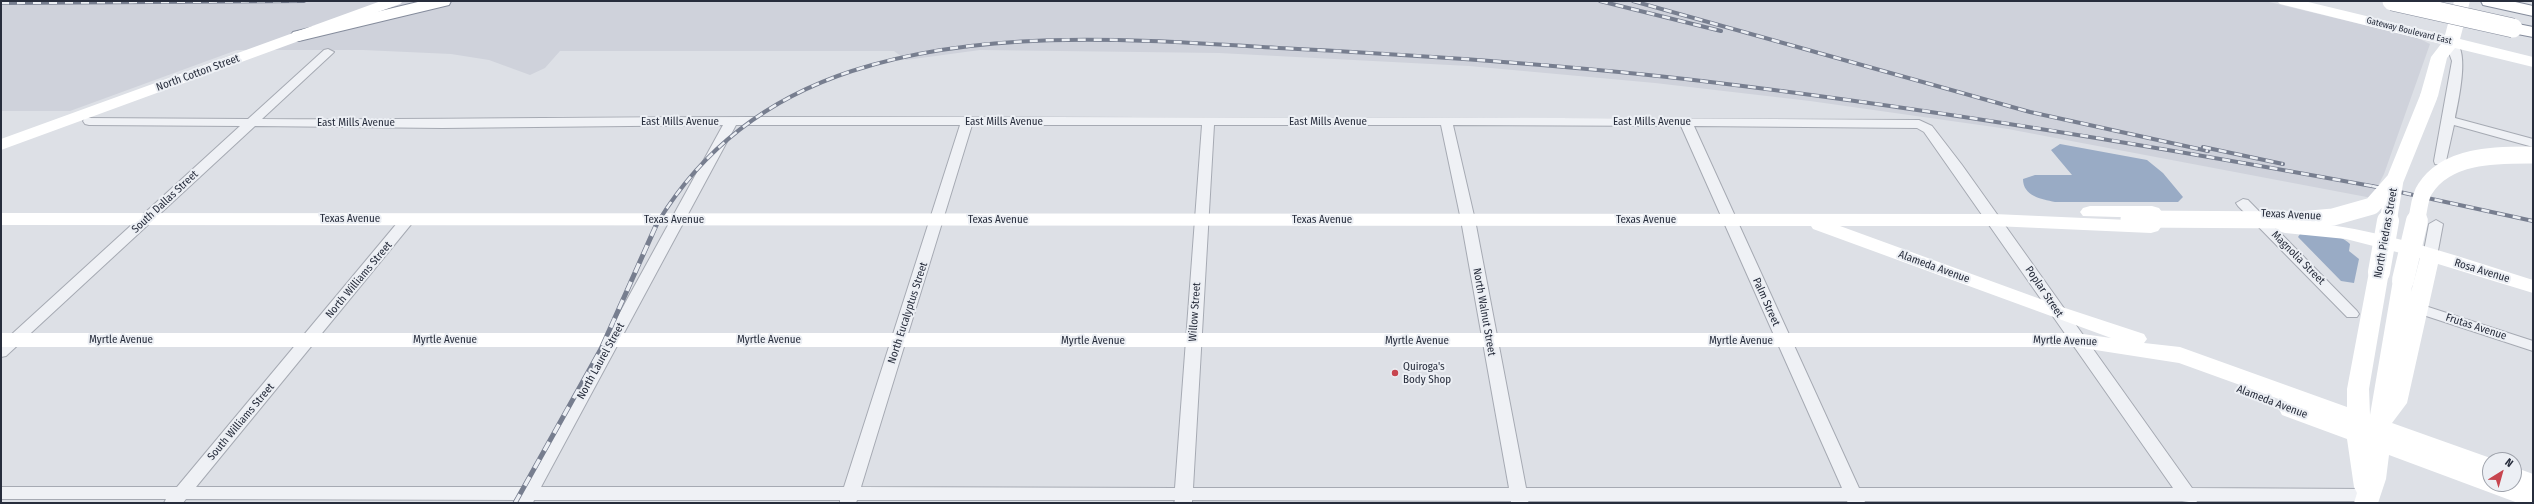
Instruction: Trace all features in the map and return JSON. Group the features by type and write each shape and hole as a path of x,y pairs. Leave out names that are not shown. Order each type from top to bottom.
{"highway":[{"path":"299,36 443,1"},
{"path":"2392,1 2512,20 2533,18"},
{"path":"2458,1 2512,20 2533,32"},
{"path":"2489,1 2533,11"}],"main road":[{"name":"North Cotton Street","path":"1,145 395,1"},
{"name":"Gateway Boulevard East","path":"2285,1 2533,62"},
{"path":"2359,19 2393,23 2410,22 2418,17 2421,1"},
{"name":"North Piedras Street","path":"2368,430 2358,389 2395,180 2429,96 2439,57 2451,42 2462,1"},
{"path":"2367,499 2374,479 2368,430 2424,190 2430,181 2441,171 2473,160 2533,155"},
{"path":"1994,220 2299,220 2333,217 2372,206 2395,180"},
{"name":"Texas Avenue","path":"1994,220 2048,212 2248,208 2322,215 2430,256"},
{"name":"Texas Avenue","path":"1,219 1994,220 2080,225 2322,228 2430,256"},
{"name":"Alameda Avenue","path":"1811,221 2058,313 2184,356 2368,430 2482,480"},
{"path":"2368,430 2396,403 2420,309 2430,256"},
{"name":"Rosa Avenue","path":"2430,256 2533,287"},
{"name":"Alameda Avenue","path":"2058,313 2087,330 2123,345 2368,430 2482,465"},
{"name":"Myrtle Avenue","path":"6,344 309,340 2076,340 2123,345 2184,356"},
{"path":"2522,479 2533,483"},
{"name":"Alameda Avenue","path":"2513,492 2533,499"}],"street":[{"path":"2440,161 2449,120 2458,61 2451,42"},
{"name":"South Dallas Street","path":"6,344 146,219 328,52"},
{"path":"2449,120 2533,142"},
{"name":"East Mills Avenue","path":"89,121 1208,121 1919,124"},
{"name":"Willow Street","path":"1184,498 1208,121"},
{"name":"North Laurel Street","path":"526,498 612,340 680,220 731,122"},
{"name":"North Eucalyptus Street","path":"848,498 938,220 967,122"},
{"name":"North Walnut Street","path":"1446,122 1468,220 1488,341 1519,498"},
{"name":"Palm Street","path":"1686,122 1855,498"},
{"name":"Poplar Street","path":"1919,124 1928,129 1994,220 2076,340 2190,498"},
{"name":"Magnolia Street","path":"2248,208 2352,314"},
{"name":"North Williams Street","path":"309,340 408,219"},
{"path":"2430,256 2436,224"},
{"name":"Frutas Avenue","path":"2420,309 2533,346"},
{"name":"South Williams Street","path":"178,498 309,340"},
{"path":"1,493 178,498 2367,499"}],"shaded area":[{"path":"1,1 2265,1 2418,38 2430,44 2384,174 2372,198 2008,129 1810,101 1655,83 1469,66 1219,53 980,50 906,60 894,51 560,51 545,68 530,75 489,60 451,54 363,50 237,50 70,111 1,111"}],"water":[{"path":"2060,144 2147,160 2163,173 2183,197 2178,202 2055,202 2034,196 2026,189 2023,179 2035,175 2072,175 2051,150"},
{"path":"2300,234 2334,236 2345,240 2350,244 2349,251 2359,259 2354,283 2341,281 2298,237"}],"railway":[{"path":"1,3 304,1"},
{"path":"1600,1 1721,31"},
{"path":"1633,1 2030,112 2208,151"},
{"path":"658,222 676,195 717,149 766,111 822,82 852,71 906,57 961,47 1017,42 1074,40 1130,40 1399,55 1652,75 1871,103 1956,116 2209,157 2375,187"},
{"path":"2203,147 2283,164"},
{"path":"2375,187 2533,221"},
{"path":"515,503 601,349 658,221"}],"place":[{"name":"Quiroga's Body Shop","path":"1395,373"}]}
